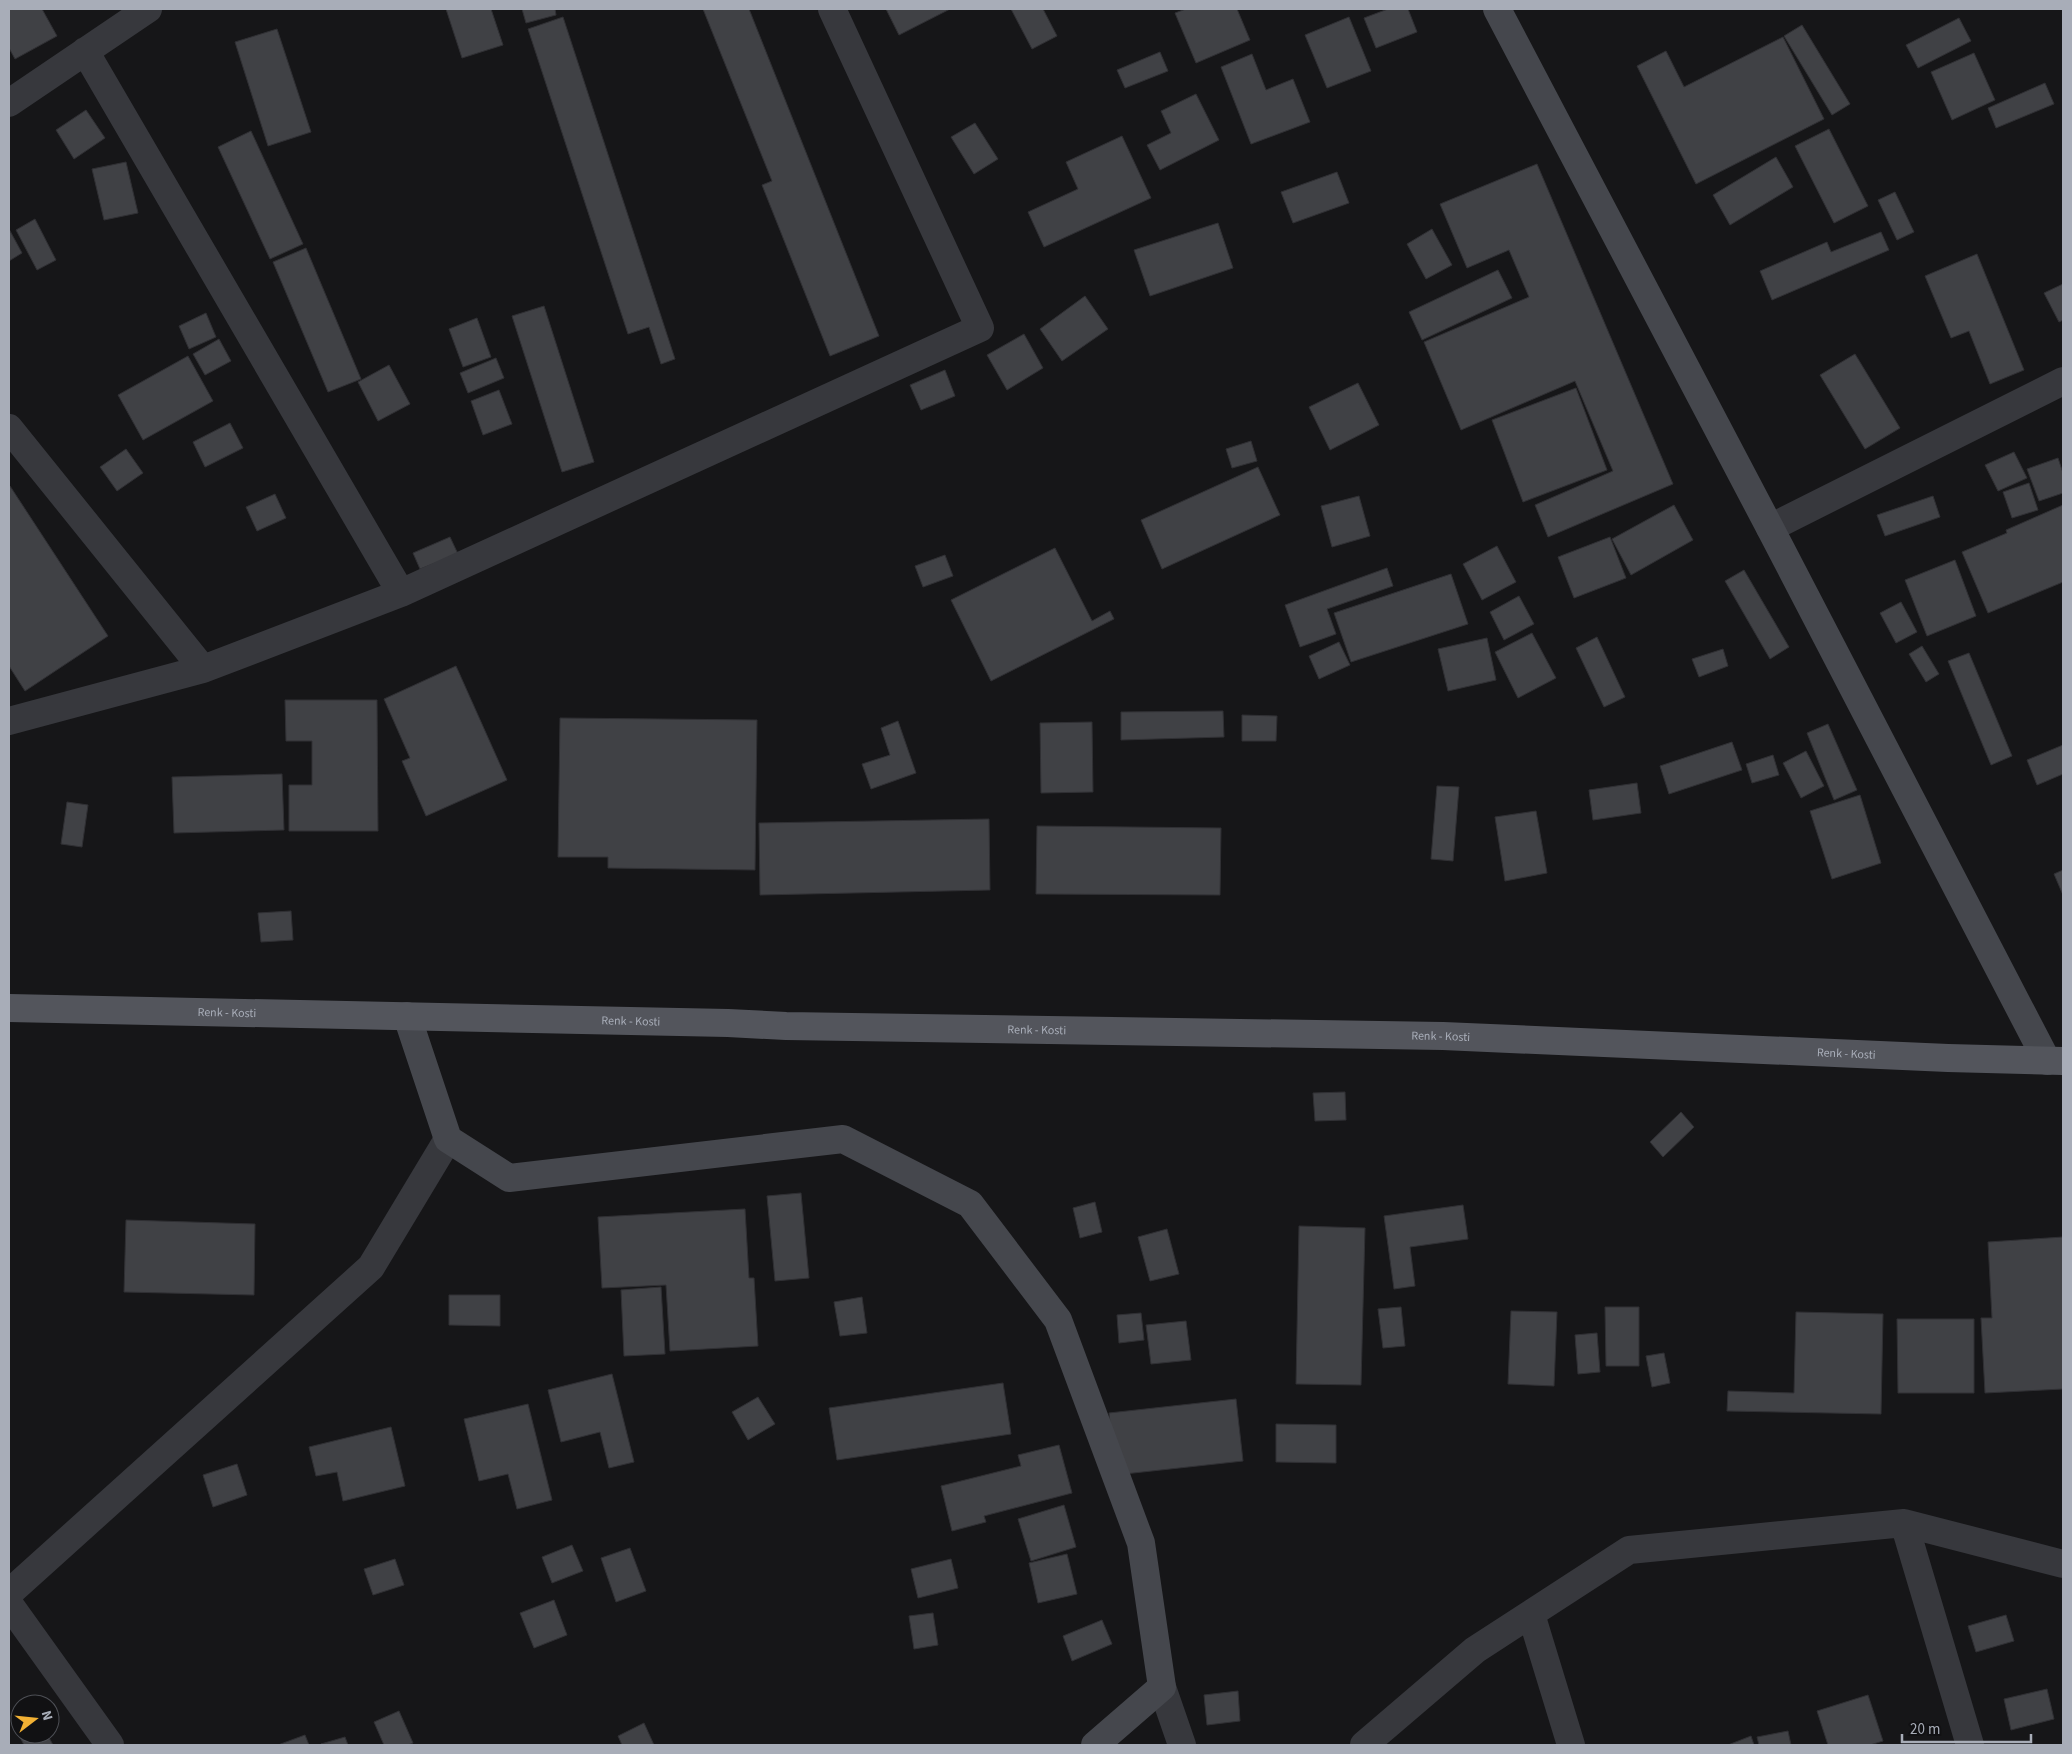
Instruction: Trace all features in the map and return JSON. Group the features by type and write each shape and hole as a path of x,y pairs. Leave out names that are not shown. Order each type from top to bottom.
{"main road":[{"name":"Renk - Kosti","path":"9,1008 728,1023 786,1026 1443,1036 2055,1061"}],"street":[{"path":"9,103 148,9"},
{"path":"9,722 203,669 401,593 980,328 832,9"},
{"path":"1497,9 1770,528 2055,1061"},
{"path":"86,51 401,593"},
{"path":"1770,528 2063,382"},
{"path":"9,428 203,669"},
{"path":"407,1016 448,1139 509,1178 844,1139 970,1204 1058,1320 1141,1543 1162,1687 1182,1745"},
{"path":"9,1593 370,1266 448,1139"},
{"path":"1364,1745 1475,1650 1629,1550 1904,1523 2063,1564"},
{"path":"1904,1523 1970,1745"},
{"path":"9,1604 110,1745"},
{"path":"1531,1614 1571,1745"},
{"path":"1095,1745 1162,1687"}],"building":[{"path":"9,9 42,9 57,36 15,59 9,48"},
{"path":"446,9 491,9 503,45 462,58"},
{"path":"522,9 555,9 556,15 526,23"},
{"path":"703,9 749,9 879,336 830,356 762,185 772,181"},
{"path":"886,9 950,9 899,35"},
{"path":"1011,9 1043,9 1057,36 1032,49"},
{"path":"1186,9 1237,9 1250,40 1196,63 1175,13"},
{"path":"1388,9 1408,9 1417,32 1376,48 1364,18"},
{"path":"563,17 675,359 661,364 649,327 628,334 528,29"},
{"path":"1349,17 1371,71 1327,88 1305,35"},
{"path":"1959,18 1971,41 1918,68 1906,45"},
{"path":"1802,25 1850,104 1832,115 1784,36"},
{"path":"277,29 311,132 268,146 235,42"},
{"path":"1783,37 1824,119 1696,184 1637,66 1666,51 1684,87"},
{"path":"1160,52 1168,71 1125,88 1117,70"},
{"path":"1974,53 1995,100 1952,120 1931,72"},
{"path":"1252,54 1266,90 1293,79 1310,122 1251,144 1221,67"},
{"path":"2045,83 2054,104 1996,128 1988,108"},
{"path":"1196,94 1219,140 1160,170 1147,145 1171,133 1161,111"},
{"path":"86,110 105,138 74,159 56,130"},
{"path":"975,123 998,159 974,174 951,137"},
{"path":"1829,129 1868,206 1834,223 1795,146"},
{"path":"251,131 303,244 270,259 218,147"},
{"path":"1122,136 1151,198 1044,247 1028,212 1078,189 1066,162"},
{"path":"1776,157 1793,187 1730,225 1713,195"},
{"path":"126,162 138,213 104,220 92,169"},
{"path":"1537,164 1673,484 1548,537 1535,505 1613,471 1575,381 1461,430 1424,342 1529,297 1509,250 1467,268 1440,204"},
{"path":"1337,172 1349,203 1293,223 1281,192"},
{"path":"1895,192 1914,232 1897,240 1878,200"},
{"path":"35,219 56,260 37,270 16,230"},
{"path":"1218,223 1233,268 1150,296 1134,250"},
{"path":"9,229 22,253 9,261"},
{"path":"1432,229 1452,265 1426,279 1407,244"},
{"path":"1881,232 1889,250 1772,300 1760,271 1827,242 1831,252"},
{"path":"306,248 361,379 328,392 273,262"},
{"path":"1977,254 2024,370 1990,384 1969,331 1951,338 1925,276"},
{"path":"1498,270 1512,298 1422,340 1409,312"},
{"path":"2063,284 2063,320 2059,322 2044,293"},
{"path":"1085,296 1108,329 1062,361 1040,329"},
{"path":"544,306 594,462 562,472 512,316"},
{"path":"206,313 216,337 189,349 179,326"},
{"path":"477,318 491,357 463,367 449,329"},
{"path":"1024,334 1043,368 1007,390 987,355"},
{"path":"219,339 231,361 205,375 193,354"},
{"path":"1855,354 1900,428 1865,449 1820,375"},
{"path":"188,356 213,401 143,440 118,395"},
{"path":"496,358 504,378 468,393 460,373"},
{"path":"389,365 410,404 378,421 358,382"},
{"path":"945,370 955,396 921,410 910,385"},
{"path":"1358,383 1379,425 1330,450 1309,407"},
{"path":"1576,388 1607,470 1523,502 1492,420"},
{"path":"499,390 512,424 483,435 471,401"},
{"path":"230,423 243,448 205,467 193,442"},
{"path":"1251,441 1257,461 1232,468 1226,449"},
{"path":"126,449 143,473 117,491 100,467"},
{"path":"2014,452 2027,478 1998,491 1985,465"},
{"path":"2058,458 2063,473 2063,493 2039,501 2027,469"},
{"path":"1258,467 1280,515 1162,569 1141,520"},
{"path":"2029,483 2038,510 2012,518 2003,492"},
{"path":"10,486 108,636 25,691 9,666"},
{"path":"275,494 286,518 257,531 246,507"},
{"path":"1359,496 1370,536 1332,547 1321,506"},
{"path":"1933,496 1940,517 1885,536 1877,515"},
{"path":"1674,505 1693,540 1631,575 1612,539"},
{"path":"2063,505 2063,582 1988,613 1962,552 2007,533 2006,530"},
{"path":"450,537 458,554 420,569 413,553"},
{"path":"1610,537 1626,578 1574,598 1558,557"},
{"path":"1497,546 1516,582 1482,600 1463,564"},
{"path":"1055,548 1092,621 1110,611 1114,619 991,681 951,600"},
{"path":"945,555 953,576 923,587 915,566"},
{"path":"1955,560 1976,616 1927,636 1905,580"},
{"path":"1387,568 1393,586 1327,609 1336,634 1300,647 1285,605"},
{"path":"1744,570 1789,647 1770,659 1725,581"},
{"path":"1451,574 1468,624 1351,662 1334,613"},
{"path":"1519,596 1534,624 1504,640 1490,612"},
{"path":"1901,602 1917,632 1896,643 1880,613"},
{"path":"1532,633 1556,678 1518,698 1495,652"},
{"path":"1597,637 1625,697 1604,707 1576,648"},
{"path":"1487,638 1496,680 1448,691 1438,649"},
{"path":"1339,642 1350,665 1319,679 1309,656"},
{"path":"1922,646 1939,674 1926,682 1909,654"},
{"path":"1723,649 1728,666 1699,677 1692,659"},
{"path":"1969,653 2012,756 1991,765 1948,661"},
{"path":"456,666 507,780 426,816 402,761 410,758 384,699"},
{"path":"285,700 377,700 378,831 289,831 289,785 312,785 312,741 286,741"},
{"path":"1223,711 1224,737 1121,740 1121,712"},
{"path":"1242,715 1277,716 1276,741 1242,741"},
{"path":"560,718 757,720 755,870 608,868 608,857 558,857"},
{"path":"898,721 916,773 871,789 862,764 890,755 881,728"},
{"path":"1092,722 1093,792 1041,793 1040,723"},
{"path":"1828,724 1857,790 1834,800 1807,733"},
{"path":"1732,742 1742,770 1669,794 1660,766"},
{"path":"2063,745 2063,774 2037,785 2027,760"},
{"path":"1806,751 1824,786 1801,798 1783,763"},
{"path":"1773,755 1779,775 1752,783 1746,764"},
{"path":"282,774 284,830 174,833 172,777"},
{"path":"1637,783 1641,813 1593,820 1589,790"},
{"path":"1437,786 1459,787 1453,861 1431,859"},
{"path":"1860,795 1881,863 1832,879 1810,811"},
{"path":"67,802 88,805 82,847 61,844"},
{"path":"1536,811 1547,873 1505,881 1495,817"},
{"path":"989,819 990,890 760,895 759,823"},
{"path":"1037,826 1221,828 1220,895 1036,894"},
{"path":"2063,870 2063,895 2054,874"},
{"path":"291,911 293,940 261,942 258,913"},
{"path":"1345,1092 1346,1120 1315,1121 1313,1093"},
{"path":"1681,1112 1694,1127 1663,1157 1650,1142"},
{"path":"801,1193 809,1278 775,1281 767,1196"},
{"path":"1095,1202 1102,1232 1080,1238 1073,1208"},
{"path":"1463,1205 1468,1239 1410,1247 1415,1286 1394,1289 1384,1216"},
{"path":"745,1209 749,1278 754,1278 758,1346 670,1351 666,1285 602,1288 598,1217"},
{"path":"126,1220 255,1224 254,1295 124,1292"},
{"path":"1299,1226 1365,1228 1361,1385 1296,1384"},
{"path":"1167,1229 1179,1274 1150,1281 1138,1237"},
{"path":"2063,1237 2063,1389 1985,1393 1981,1318 1992,1318 1988,1242"},
{"path":"661,1287 665,1354 624,1356 621,1290"},
{"path":"449,1295 500,1295 500,1326 449,1325"},
{"path":"862,1297 867,1333 840,1336 834,1302"},
{"path":"1401,1307 1405,1346 1383,1348 1378,1309"},
{"path":"1605,1307 1639,1307 1639,1366 1606,1366"},
{"path":"1511,1311 1557,1312 1554,1386 1508,1384"},
{"path":"1796,1312 1883,1314 1881,1414 1727,1411 1728,1391 1794,1393"},
{"path":"1141,1313 1144,1340 1119,1343 1117,1315"},
{"path":"1897,1319 1974,1319 1974,1393 1898,1393"},
{"path":"1186,1321 1191,1360 1151,1364 1146,1325"},
{"path":"1597,1333 1600,1372 1578,1374 1575,1335"},
{"path":"1664,1353 1670,1383 1652,1387 1646,1356"},
{"path":"612,1374 634,1462 609,1468 600,1432 561,1442 548,1390"},
{"path":"1003,1383 1011,1434 837,1460 829,1408"},
{"path":"758,1397 775,1424 748,1440 732,1412"},
{"path":"1236,1399 1243,1461 1115,1475 1109,1413"},
{"path":"528,1404 552,1500 517,1509 508,1474 479,1481 464,1419"},
{"path":"1276,1424 1336,1425 1336,1463 1276,1462"},
{"path":"391,1427 405,1486 343,1501 337,1472 316,1476 309,1447"},
{"path":"1059,1445 1072,1493 984,1516 986,1522 952,1531 941,1486 1021,1466 1018,1455"},
{"path":"237,1464 247,1495 213,1507 203,1475"},
{"path":"1064,1505 1076,1547 1031,1561 1018,1519"},
{"path":"572,1545 583,1571 552,1583 542,1557"},
{"path":"630,1548 646,1591 616,1602 601,1558"},
{"path":"1067,1554 1077,1594 1038,1603 1029,1563"},
{"path":"395,1559 404,1585 373,1595 364,1569"},
{"path":"951,1559 958,1588 918,1598 911,1569"},
{"path":"554,1600 567,1635 534,1648 520,1613"},
{"path":"933,1613 938,1645 914,1649 909,1616"},
{"path":"2006,1615 2014,1641 1976,1652 1968,1626"},
{"path":"1102,1620 1112,1644 1072,1661 1063,1636"},
{"path":"2047,1689 2054,1719 2011,1730 2004,1699"},
{"path":"1238,1691 1240,1721 1207,1725 1204,1695"},
{"path":"1868,1695 1883,1741 1870,1745 1828,1745 1817,1711"},
{"path":"399,1711 413,1743 408,1745 384,1745 374,1722"},
{"path":"644,1723 654,1745 622,1745 618,1736"},
{"path":"1788,1731 1791,1745 1759,1745 1757,1737"},
{"path":"305,1735 309,1745 278,1745"},
{"path":"1751,1736 1754,1745 1728,1745"},
{"path":"345,1737 348,1745 321,1744"},
{"path":"24,1744 53,1745 24,1745"}]}
